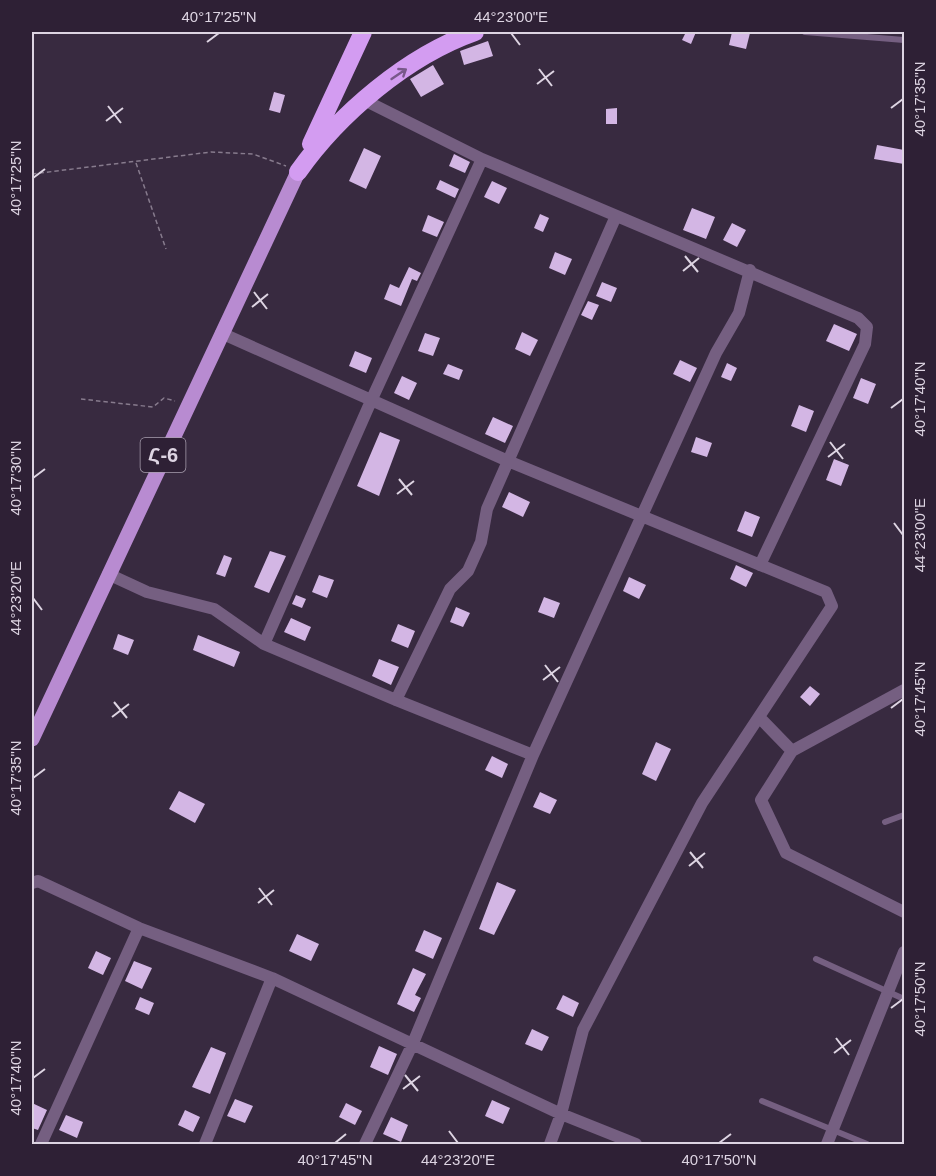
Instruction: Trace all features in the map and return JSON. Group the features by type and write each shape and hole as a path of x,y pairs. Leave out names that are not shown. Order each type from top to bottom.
{"highway":[{"path":"331,102 352,32"},
{"path":"298,172 363,32"},
{"name":"Հ-6","path":"298,172 321,140 364,100 437,49 475,32"}],"main road":[{"name":"Հ-6","path":"32,739 220,333 298,172"}],"street":[{"path":"364,100 482,159 750,270 858,318 867,327 865,344 760,565"},
{"path":"264,644 371,401 482,159"},
{"path":"396,700 450,589 468,571 481,542 487,509 616,216"},
{"path":"365,1144 413,1043 533,755 716,353 739,314 750,270"},
{"path":"220,333 508,461 643,514 826,591 832,606 702,803 583,1030 561,1114 550,1144"},
{"path":"108,574 147,591 214,609 264,644 533,755"},
{"path":"904,690 792,751 761,800 786,853 904,912"},
{"path":"759,717 792,751"},
{"path":"32,883 38,880 139,928 272,978 561,1114 636,1144"},
{"path":"41,1144 139,928"},
{"path":"826,1144 904,952"},
{"path":"205,1144 272,978"}],"lane":[{"path":"805,32 904,40"},
{"path":"885,822 904,815"},
{"path":"816,959 904,999"},
{"path":"762,1101 867,1144"}],"path":[{"path":"32,174 211,152 253,154 298,172"},
{"path":"135,162 166,249"},
{"path":"81,399 153,407 164,398 188,404"}],"building":[{"path":"686,32 696,32 691,44 682,40"},
{"path":"732,32 750,33 746,49 729,45"},
{"path":"488,41 493,56 464,65 460,51"},
{"path":"433,65 444,84 421,97 410,79"},
{"path":"274,92 285,95 280,113 269,110"},
{"path":"617,108 617,124 606,124 606,109"},
{"path":"877,145 904,150 904,164 874,159"},
{"path":"364,148 381,156 366,189 349,181"},
{"path":"454,154 470,162 465,173 449,166"},
{"path":"440,180 459,189 455,198 436,189"},
{"path":"492,181 507,188 499,204 484,197"},
{"path":"692,208 715,217 706,239 683,230"},
{"path":"540,214 549,218 543,232 534,228"},
{"path":"428,215 444,222 437,237 422,231"},
{"path":"732,223 746,230 737,247 723,240"},
{"path":"555,252 572,259 565,275 549,268"},
{"path":"409,267 421,273 417,281 412,279 401,306 384,299 390,284 399,288"},
{"path":"602,282 617,288 611,302 596,296"},
{"path":"588,301 599,305 592,320 581,315"},
{"path":"834,324 857,334 849,351 826,341"},
{"path":"522,332 538,340 530,356 515,349"},
{"path":"425,333 440,338 433,356 418,351"},
{"path":"355,351 372,358 366,373 349,366"},
{"path":"680,360 697,368 690,382 673,374"},
{"path":"727,363 737,368 731,381 721,377"},
{"path":"448,364 463,370 459,380 443,374"},
{"path":"402,376 417,383 409,400 394,393"},
{"path":"861,378 876,384 868,404 853,398"},
{"path":"799,405 814,411 806,432 791,426"},
{"path":"493,417 513,426 505,443 485,434"},
{"path":"380,432 400,440 379,496 357,486"},
{"path":"696,437 712,443 707,457 691,452"},
{"path":"834,459 849,465 841,486 826,480"},
{"path":"509,492 530,502 523,517 502,507"},
{"path":"745,511 760,517 752,537 737,531"},
{"path":"270,551 286,556 269,593 254,587"},
{"path":"224,555 232,558 225,577 216,574"},
{"path":"736,565 753,573 746,587 730,579"},
{"path":"319,575 334,580 327,598 312,592"},
{"path":"629,577 646,585 639,599 623,591"},
{"path":"296,595 306,599 302,608 292,604"},
{"path":"544,597 560,603 554,618 538,612"},
{"path":"456,607 470,613 463,627 450,622"},
{"path":"291,618 311,627 305,641 284,632"},
{"path":"398,624 415,631 408,648 391,641"},
{"path":"118,634 134,640 128,655 113,649"},
{"path":"198,635 240,652 234,667 193,650"},
{"path":"379,659 399,667 391,685 372,676"},
{"path":"810,686 820,694 810,706 800,697"},
{"path":"656,742 671,749 656,781 642,774"},
{"path":"492,756 508,764 502,778 485,770"},
{"path":"179,791 205,804 195,823 169,809"},
{"path":"540,792 557,800 550,814 533,807"},
{"path":"497,882 516,890 494,935 479,929"},
{"path":"424,930 442,938 433,959 415,951"},
{"path":"297,934 319,944 311,961 289,951"},
{"path":"96,951 111,958 103,975 88,968"},
{"path":"134,961 152,968 142,989 125,981"},
{"path":"413,968 426,974 415,995 421,998 414,1012 397,1004"},
{"path":"563,995 579,1003 573,1017 556,1009"},
{"path":"140,997 154,1003 149,1015 135,1009"},
{"path":"532,1029 549,1037 542,1051 525,1044"},
{"path":"379,1046 397,1054 388,1075 370,1067"},
{"path":"211,1047 226,1053 210,1094 192,1087"},
{"path":"235,1099 253,1106 245,1123 227,1116"},
{"path":"492,1100 510,1108 503,1124 485,1116"},
{"path":"32,1103 47,1110 38,1130 32,1128"},
{"path":"346,1103 362,1111 355,1125 339,1117"},
{"path":"185,1110 200,1117 193,1132 178,1125"},
{"path":"66,1115 83,1122 77,1138 59,1130"},
{"path":"391,1117 408,1125 401,1142 383,1134"}]}
